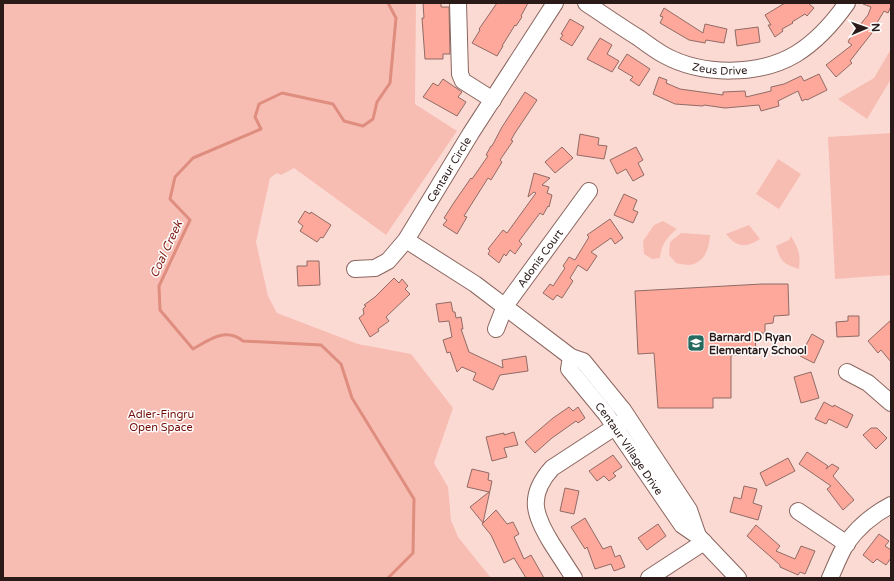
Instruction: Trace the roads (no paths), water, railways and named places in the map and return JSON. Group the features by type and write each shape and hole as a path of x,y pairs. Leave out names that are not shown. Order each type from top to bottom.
{"street":[{"path":"458,3 460,74 463,81 493,100"},
{"name":"Centaur Circle","path":"355,269 374,268 388,261 406,240 463,146 555,3"},
{"name":"Zeus Drive","path":"586,3 664,55 685,64 712,70 739,70 766,66 795,54 818,38 837,18 846,3"},
{"name":"Adonis Court","path":"496,329 505,306 589,191"},
{"name":"Centaur Village Drive","path":"406,240 475,284 570,357 583,360 613,396 689,510 701,539"},
{"name":"Centaur Village Drive","path":"570,357 569,369 601,406 682,525 701,539 738,578"},
{"path":"847,372 868,383 891,403"},
{"path":"574,578 543,529 536,513 538,488 544,477 552,468 628,418"},
{"path":"830,578 846,544 862,526 880,511 891,505"},
{"path":"798,511 846,544"},
{"path":"649,578 701,539"}],"waterway":[{"name":"Coal Creek","path":"388,3 396,18 390,83 377,102 373,119 363,126 344,121 333,104 282,93 259,104 255,117 261,129 193,158 175,177 170,199 190,220 159,286 160,310 193,349 217,336 230,335 243,341 321,345 341,364 352,398 414,499 413,553 388,578"}],"place":[{"name":"Barnard D Ryan Elementary School","path":"696,343"}],"park label":[{"name":"Adler-Fingru Open Space","path":"161,420"}]}
